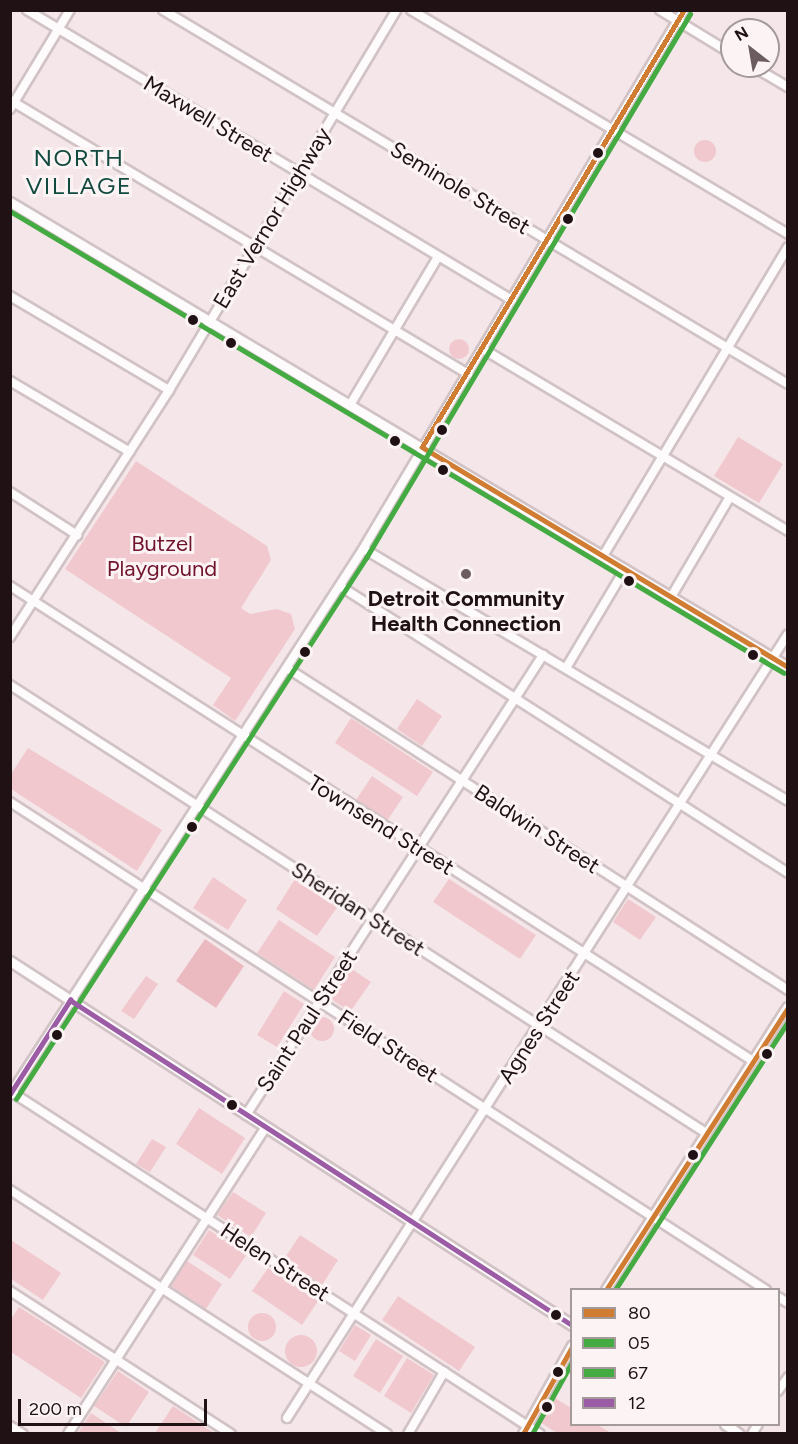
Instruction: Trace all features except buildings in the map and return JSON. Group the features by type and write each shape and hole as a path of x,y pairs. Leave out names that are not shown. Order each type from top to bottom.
{"main road":[{"path":"10,202 788,667"},
{"path":"10,961 570,1324"}],"street":[{"name":"Maxwell Street","path":"27,10 512,300"},
{"path":"70,10 12,104 468,374"},
{"name":"Seminole Street","path":"163,10 788,384"},
{"name":"East Vernor Highway","path":"10,637 169,390 396,10"},
{"path":"411,10 788,234"},
{"path":"660,10 720,47"},
{"path":"11,1092 364,549 684,10"},
{"path":"773,78 788,87"},
{"path":"603,556 788,247"},
{"path":"350,405 438,256"},
{"path":"10,296 169,390"},
{"path":"483,349 788,531"},
{"path":"10,381 130,452"},
{"path":"10,492 77,535"},
{"path":"671,597 730,497"},
{"path":"364,549 788,801"},
{"path":"566,668 625,569"},
{"name":"Townsend Street","path":"10,586 418,849 753,1061"},
{"path":"340,586 788,873"},
{"name":"Agnes Street","path":"287,1418 713,757 788,634"},
{"name":"Saint Paul Street","path":"246,1115 543,655"},
{"name":"Baldwin Street","path":"287,668 788,990"},
{"name":"Sheridan Street","path":"10,685 706,1133"},
{"name":"Field Street","path":"10,802 763,1288"},
{"path":"607,1288 788,1007"},
{"name":"Helen Street","path":"11,1092 540,1434"},
{"name":"Saint Paul Street","path":"68,1434 265,1128"},
{"path":"10,1190 387,1434"},
{"path":"10,1291 231,1434"},
{"path":"523,1434 570,1350"},
{"path":"408,1434 444,1372"},
{"path":"10,1426 23,1434"}],"green space":[{"path":"705,140 713,143 716,151 713,159 705,162 697,159 694,151 697,143"},
{"path":"459,339 466,342 469,349 466,356 459,359 452,356 449,349 452,342"},
{"path":"738,437 783,464 759,503 714,476"},
{"name":"Butzel Playground","path":"136,461 267,546 271,560 241,608 250,614 277,609 291,614 295,629 235,721 213,705 231,678 65,569"},
{"path":"417,699 442,716 422,746 397,729"},
{"path":"351,718 433,772 417,796 335,743"},
{"path":"28,748 162,830 137,871 11,789 11,774"},
{"path":"372,776 403,797 387,821 356,800"},
{"path":"213,877 247,900 228,930 193,908"},
{"path":"295,879 338,906 317,936 276,909"},
{"path":"449,879 536,935 520,959 433,902"},
{"path":"628,899 656,917 640,940 613,922"},
{"path":"279,920 335,957 314,990 257,953"},
{"path":"349,967 371,982 350,1012 328,997"},
{"path":"146,976 158,984 134,1019 121,1011"},
{"path":"284,991 304,1004 277,1047 257,1035"},
{"path":"322,1017 331,1020 334,1029 331,1038 322,1041 313,1038 310,1029 313,1020"},
{"path":"199,1108 245,1138 222,1174 176,1144"},
{"path":"152,1139 166,1147 150,1172 136,1164"},
{"path":"233,1192 266,1213 251,1237 217,1215"},
{"path":"209,1230 247,1254 230,1279 193,1255"},
{"path":"300,1235 338,1260 322,1285 284,1259"},
{"path":"11,1240 61,1273 43,1300 11,1279"},
{"path":"187,1261 222,1284 206,1309 171,1286"},
{"path":"268,1268 318,1301 302,1325 252,1291"},
{"path":"398,1296 475,1347 459,1371 382,1320"},
{"path":"19,1307 105,1362 81,1398 11,1352 11,1319"},
{"path":"262,1313 272,1317 276,1327 272,1337 262,1341 252,1337 248,1327 252,1317"},
{"path":"355,1325 371,1335 355,1361 339,1351"},
{"path":"301,1335 312,1340 317,1351 312,1362 301,1367 290,1362 285,1351 290,1340"},
{"path":"376,1339 403,1356 380,1393 353,1376"},
{"path":"407,1358 434,1375 411,1413 384,1396"},
{"path":"118,1371 149,1392 126,1427 94,1406"},
{"path":"552,1396 570,1407 570,1426 600,1426 611,1433 557,1433 538,1421"},
{"path":"173,1406 214,1433 155,1433"},
{"path":"91,1413 121,1433 78,1433"}],"shaded area":[{"path":"205,939 244,966 216,1008 176,981"}],"transit line":[{"name":"80","path":"422,447 684,10"},
{"name":"67","path":"16,1099 366,558 690,14"},
{"name":"05","path":"10,211 784,673"},
{"name":"80","path":"422,447 788,667"},
{"name":"12","path":"70,1000 570,1324"},
{"name":"12","path":"10,1094 70,1000"},
{"name":"80","path":"607,1288 788,1008"},
{"name":"05","path":"616,1288 788,1022"},
{"name":"80","path":"523,1434 570,1351"},
{"name":"05","path":"532,1434 570,1366"}],"place":[{"name":"Detroit Community Health Connection","path":"466,574"}],"district":[{"name":"NORTH VILLAGE","path":"79,172"}]}
